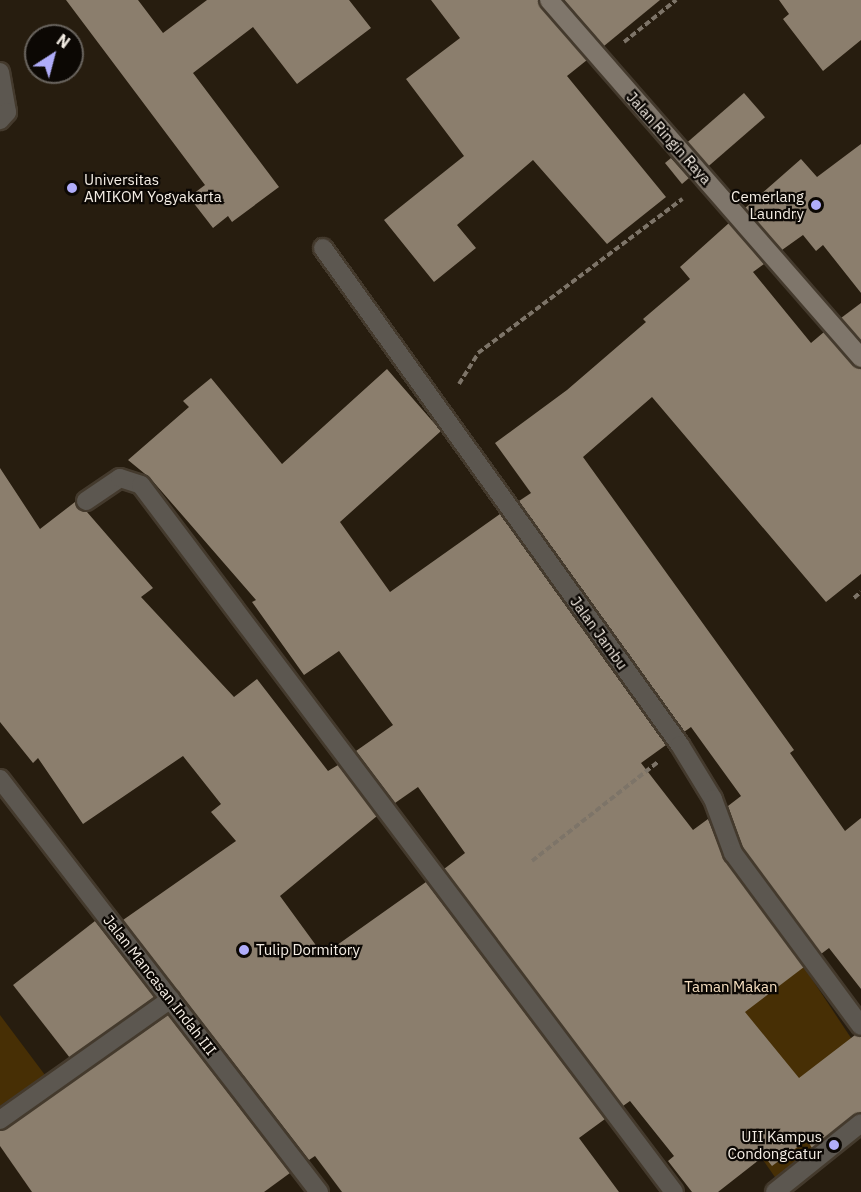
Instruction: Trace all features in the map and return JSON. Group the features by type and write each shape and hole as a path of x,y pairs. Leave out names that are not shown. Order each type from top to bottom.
{"main road":[{"name":"Jalan Ringin Raya","path":"549,0 861,358"}],"street":[{"path":"0,72 7,112 0,120"},
{"name":"Jalan Jambu","path":"323,248 680,745 713,799 734,853 861,1026"},
{"path":"86,501 120,478 141,485 674,1192"},
{"name":"Jalan Mancasan Indah III","path":"0,779 319,1192"},
{"path":"0,1120 171,999"},
{"path":"775,1192 861,1123"}],"path":[{"path":"628,39 676,0"},
{"path":"442,413 478,352 708,180"},
{"path":"854,598 861,592"},
{"path":"532,861 680,745"}],"green space":[{"name":"Taman Makan","path":"747,881 861,1053 861,1133 779,1183 625,961"},
{"path":"0,1015 45,1075 0,1106"}],"building":[{"path":"66,0 138,0 163,33 207,0 349,0 371,28 297,84 253,27 193,73 279,187 232,222 228,216 213,228 189,197 205,185"},
{"path":"431,0 538,0 587,60 567,76 666,197 607,244 533,160 457,225 476,248 434,282 384,220 464,156 406,79 460,38"},
{"path":"564,0 660,0 604,46"},
{"path":"779,0 861,0 861,40 823,71 783,19 789,14"},
{"path":"744,93 765,117 708,166 687,142"},
{"path":"861,144 861,293 823,245 816,251 803,235 782,250 745,208 801,159 817,177"},
{"path":"671,158 689,178 682,184 665,163"},
{"path":"729,223 764,264 753,272 811,343 824,332 861,369 861,574 826,602 652,397 583,457 794,750 790,753 845,831 861,818 861,989 829,948 821,954 743,848 728,806 741,796 691,727 684,732 519,501 531,493 495,443 567,390 646,322 643,319 690,279 680,267"},
{"path":"861,303 861,341 841,318"},
{"path":"387,369 441,431 340,522 390,592 500,514 666,745 641,763 693,830 708,819 724,859 804,967 745,1012 799,1078 855,1035 861,1037 861,1112 812,1148 807,1140 772,1166 764,1156 718,1192 692,1192 668,1161 674,1156 630,1101 623,1106 444,869 465,853 418,787 395,803 356,751 393,725 339,651 304,675 252,602 256,600 150,478 128,460 189,407 183,401 211,378 282,464"},
{"path":"0,468 40,529 75,502 87,512 153,588 141,597 234,697 257,679 328,771 338,765 377,816 280,896 323,955 426,882 605,1119 579,1138 619,1192 342,1192 315,1156 309,1160 123,920 236,841 211,812 221,804 183,756 83,824 38,758 33,763 0,722"},
{"path":"95,921 154,997 72,1061 13,985"},
{"path":"168,1015 290,1173 264,1192 32,1192 0,1146 0,1131"}],"place":[{"name":"Universitas AMIKOM Yogyakarta","path":"72,188"},
{"name":"Cemerlang Laundry","path":"816,205"},
{"name":"Tulip Dormitory","path":"244,950"},
{"name":"UII Kampus Condongcatur","path":"834,1145"}]}
